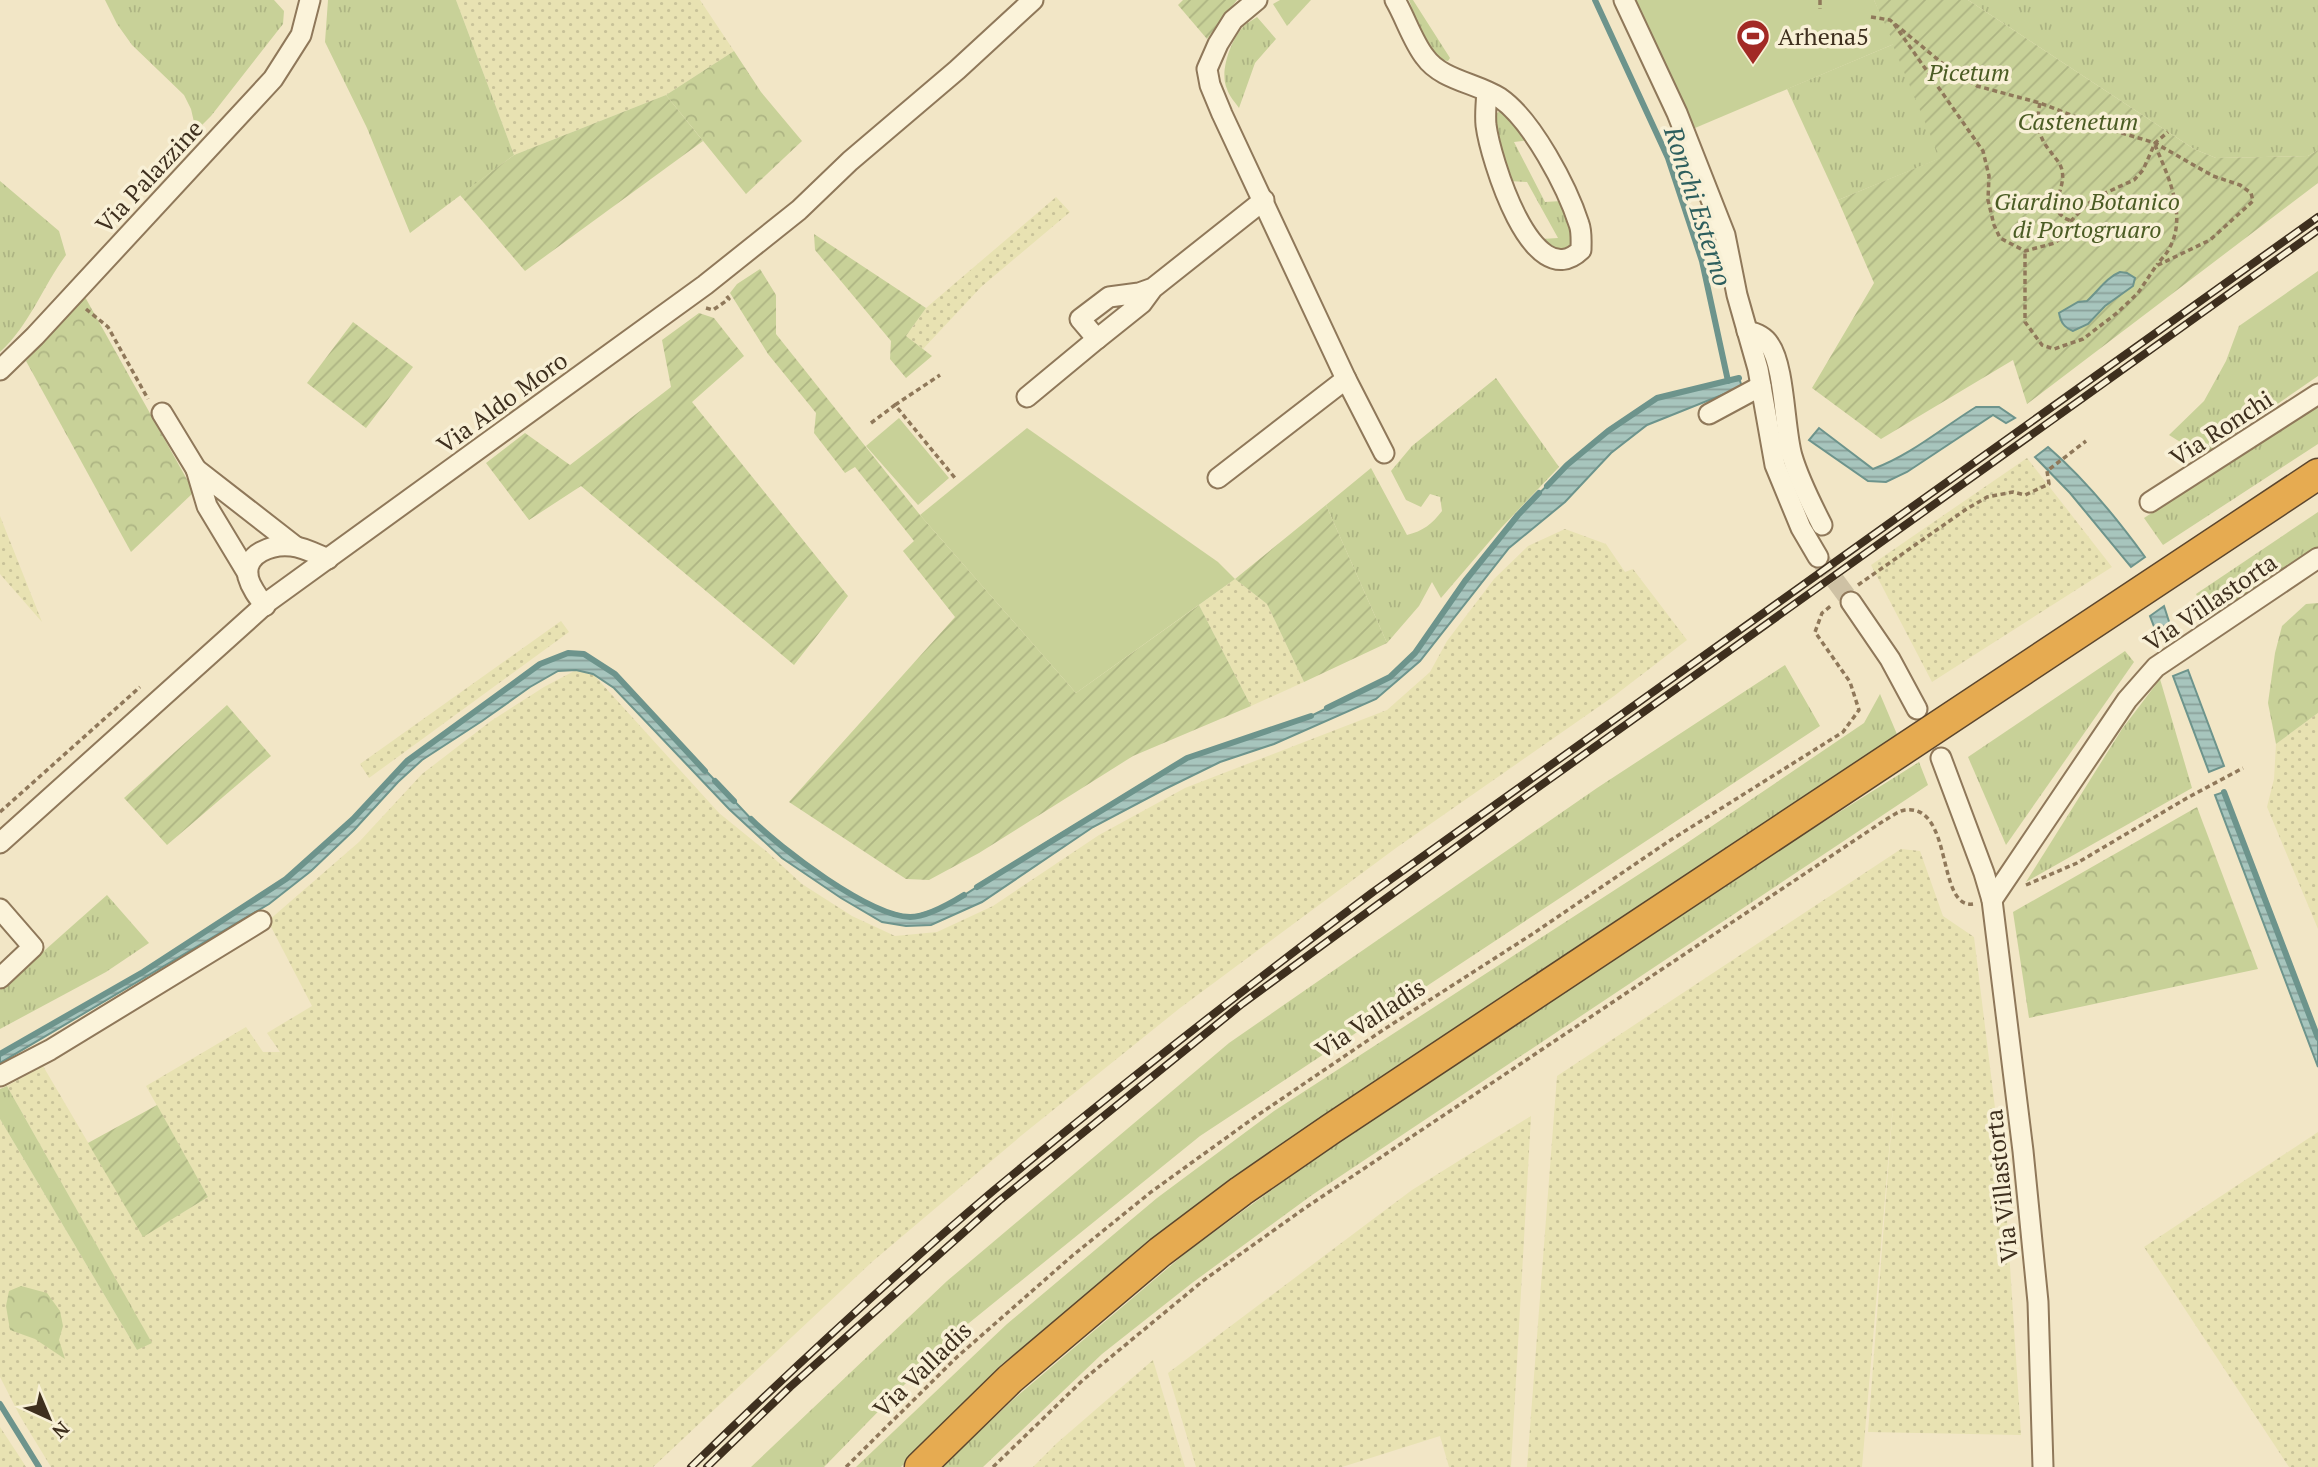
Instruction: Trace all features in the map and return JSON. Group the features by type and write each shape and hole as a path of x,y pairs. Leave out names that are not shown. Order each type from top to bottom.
{"highway":[{"path":"920,1467 1010,1379 1160,1252 1241,1191 1342,1121 2318,474"}],"street":[{"name":"Via Palazzine","path":"0,370 273,79 300,35 310,0"},
{"name":"Via Aldo Moro","path":"0,843 265,606 674,308 775,230 902,115 957,71 1033,0"},
{"path":"1257,0 1233,20 1218,44 1207,69 1210,85 1346,379 1384,453"},
{"path":"1395,0 1425,58 1439,70 1487,92 1500,99 1524,122 1567,193 1581,226 1581,250 1574,257 1565,261 1550,258 1536,246 1518,222 1494,159 1486,123 1487,92"},
{"path":"1625,0 1677,113 1725,235 1737,295 1761,386 1776,466 1789,502 1818,557"},
{"path":"1027,397 1097,339 1080,319 1109,297 1153,288 1264,200"},
{"path":"1747,331 1761,335 1776,357 1791,454 1805,492 1822,525"},
{"path":"1218,478 1346,379"},
{"path":"1709,414 1761,386"},
{"name":"Via Ronchi","path":"2150,502 2318,394"},
{"path":"162,413 195,469 207,506 248,574 254,592 265,606"},
{"path":"195,469 295,546 328,559"},
{"path":"248,574 251,561 263,550 276,545 295,546"},
{"name":"Via Villastorta","path":"1992,900 2119,711 2156,667 2318,558"},
{"path":"1848,597 1889,659 1917,709"},
{"name":"Via Villastorta","path":"1941,758 1992,900 2023,1151 2038,1302 2043,1467"},
{"path":"0,909 33,947 0,978"},
{"path":"0,1076 50,1050 261,921"}],"path":[{"path":"1820,0 1820,9"},
{"path":"1871,17 1890,20 1942,63 1977,86 2040,103 2102,127 2155,143 2213,176 2241,184 2251,192 2253,201 2210,240 2156,266"},
{"path":"1890,20 1983,151 1989,176 1988,200 2000,238 2025,251 2055,243 2068,231 2071,221 2093,200 2134,180 2143,170 2155,143 2168,132"},
{"path":"2040,103 2037,114 2041,141 2063,171 2063,182 2055,209 2071,221"},
{"path":"2025,251 2025,322 2042,345 2054,349 2083,339 2117,313 2138,293 2170,247 2175,232 2177,217 2174,196 2155,143"},
{"path":"76,292 86,309 108,327 150,402 162,413"},
{"path":"871,423 940,374"},
{"path":"895,405 955,478"},
{"path":"1848,597 1965,510 1987,497 2014,492 2025,495 2049,484 2047,471 2087,441"},
{"name":"Via Valladis","path":"846,1467 957,1357 1072,1256 1151,1192 1383,1030 1534,933 1669,841 1843,732 1859,709 1850,682 1815,632 1822,613 1848,597"},
{"path":"993,1467 1083,1380 1204,1280 1305,1208 1885,820 1903,810 1916,811 1928,818 1937,834 1953,890 1958,900 1968,905 1992,900 2077,863 2243,768"}],"shaded area":[{"path":"456,0 700,0 734,51 666,95 514,155"},
{"path":"1056,197 1070,212 981,287 923,349 906,336 926,308"},
{"path":"2027,458 2112,567 1932,682 1871,565"},
{"path":"0,516 42,622 0,574"},
{"path":"1565,529 1606,544 1625,572 1633,569 1687,640 1614,696 1396,848 1180,1008 1022,1135 873,1261 653,1467 51,1467 20,1416 0,1377 0,1119 137,1350 151,1342 7,1086 43,1066 143,1236 208,1197 146,1086 246,1027 263,1052 280,1052 267,1033 312,1006 268,921 359,842 422,774 491,721 544,687 576,670 593,674 719,813 802,884 852,916 895,936 937,932 993,906 1099,835 1185,788 1387,710 1430,672 1447,641 1494,579 1528,546"},
{"path":"1235,579 1267,604 1304,682 1251,706 1199,605"},
{"path":"561,621 569,632 369,778 360,764"},
{"path":"2318,713 2318,929 2267,807 2274,779 2276,744"},
{"path":"1901,849 1920,851 1943,916 1974,937 2005,1189 2021,1435 1868,1432 1894,1093 1862,1467 1527,1467 1557,1076"},
{"path":"1531,1116 1511,1467 1449,1467 1440,1436 1342,1467 1196,1467 1168,1373 1412,1190"},
{"path":"2318,1132 2318,1467 2289,1467 2144,1247"},
{"path":"1153,1360 1185,1467 1033,1467 1057,1443"},
{"path":"0,1427 21,1459 26,1467 0,1467"}],"green space":[{"path":"105,0 274,0 284,11 283,24 211,116 196,131 191,109 184,95 132,45"},
{"path":"328,0 456,0 514,155 410,233 367,128 325,42"},
{"path":"1183,0 1237,0 1207,39 1178,5"},
{"path":"1280,0 1311,0 1287,26 1273,4"},
{"path":"1409,0 1413,0 1450,58 1448,61 1441,59 1428,45"},
{"name":"Arhena5","path":"1634,0 1874,0 1894,44 1695,128"},
{"name":"Giardino Botanico di Portogruaro","path":"1874,0 1968,0 2194,149 2216,158 2308,156 2318,150 2318,183 2027,404 2013,360 1881,439 1812,388 1874,283 1838,200 1940,158"},
{"path":"1968,0 2318,0 2318,150 2308,156 2216,158 2194,149"},
{"path":"1257,17 1276,39 1255,63 1239,108 1227,89 1225,65 1239,33"},
{"path":"1894,44 1941,158 1838,200 1787,89"},
{"path":"734,51 761,92 802,141 746,194 666,95"},
{"path":"666,95 703,141 525,271 460,195 514,155"},
{"path":"1501,110 1507,113 1530,140 1514,142 1545,202 1561,201 1573,231 1570,249 1557,252 1542,239 1558,238 1527,182 1509,181 1495,126 1496,114"},
{"path":"0,181 59,231 66,255 28,318 0,352"},
{"path":"814,234 926,308 906,336 932,356 906,378 890,359 891,341 815,250"},
{"path":"760,269 776,295 776,334 920,515 1076,693 1199,605 1251,706 1133,756 979,853 929,880 906,879 789,802 955,617 903,551 914,541 855,467 845,473 814,433 816,413 768,354 730,293 737,284"},
{"path":"2318,271 2318,376 2206,453 2169,435 2204,401 2226,361 2239,326"},
{"path":"85,297 194,492 131,552 26,361"},
{"path":"699,313 714,318 744,356 692,402 848,596 794,665 581,486 529,520 486,463 525,433 570,465 671,387 662,340"},
{"path":"353,322 413,367 366,428 307,383"},
{"path":"1496,378 1559,467 1501,528 1441,598 1432,582 1419,606 1387,643 1326,505 1371,468 1407,535 1427,526 1442,511 1440,497 1430,494 1421,507 1406,500 1391,471 1412,446"},
{"path":"2318,404 2318,444 2163,545 2144,518"},
{"path":"899,418 949,478 918,505 866,446"},
{"path":"1027,428 1218,562 1235,579 1076,693 920,515"},
{"path":"1326,505 1387,643 1304,682 1267,604 1235,579"},
{"path":"2318,512 2318,548 2210,620 2196,594"},
{"path":"2318,603 2318,713 2276,744 2268,703 2282,626 2306,604"},
{"path":"2125,651 2134,662 2006,845 1968,757"},
{"path":"1785,665 1820,726 1200,1136 948,1340 824,1467 751,1467 947,1281 1229,1043 1597,788"},
{"path":"2160,679 2192,788 2026,882 2122,729"},
{"path":"1880,694 1899,739 1130,1260 1002,1364 901,1467 856,1467 1007,1324 1157,1198 1274,1111 1678,849 1864,723"},
{"path":"227,705 271,756 167,845 124,798"},
{"path":"1919,762 1928,785 1312,1195 1192,1283 1102,1354 983,1467 942,1467 1016,1397 1188,1251 1317,1157 1771,855"},
{"path":"2197,807 2258,969 2029,1018 2013,912"},
{"path":"107,895 149,943 106,972 0,1029 0,990"},
{"path":"7,1086 152,1343 137,1350 0,1119 0,1089"},
{"path":"157,1105 208,1197 143,1237 88,1143"},
{"path":"21,1286 47,1293 60,1311 63,1326 59,1340 65,1359 35,1339 10,1330 6,1306 9,1291"}],"water":[{"path":"2120,272 2135,278 2133,286 2105,306 2088,324 2073,331 2065,326 2059,313 2078,302 2087,301"},
{"path":"1739,378 1742,387 1647,425 1611,453 1565,502 1509,548 1420,661 1376,699 1274,744 1220,762 1165,789 1093,827 982,902 931,925 906,926 882,922 782,858 729,809 614,688 593,674 576,670 558,671 422,760 311,871 269,904 0,1063 0,1054 143,972 286,879 353,819 407,761 540,664 568,653 584,654 615,674 755,823 803,862 856,898 886,911 911,917 947,906 1187,758 1311,716 1390,677 1415,653 1465,581 1518,515 1567,465 1608,431 1657,398"},
{"path":"1976,407 1999,407 2015,418 2006,423 1993,415 1907,472 1886,482 1868,481 1809,440 1819,428 1873,469 1913,449"},
{"path":"2048,447 2100,499 2145,557 2131,567 2070,493 2035,457"},
{"path":"2164,606 2172,631 2158,637 2150,616"},
{"path":"2188,670 2224,766 2209,772 2173,676"},
{"path":"2224,792 2318,1038 2318,1067 2215,795"}],"waterway":[{"name":"Ronchi Esterno","path":"1595,0 1668,158 1702,261 1728,381"},
{"path":"1547,486 1567,465 1608,431 1657,398 1739,378"},
{"path":"1327,708 1390,677 1415,653 1465,581 1539,493"},
{"path":"0,1054 143,972 286,879 353,819 407,761 540,664 568,653 584,654 615,674 705,771"},
{"path":"977,887 1187,758 1311,716"},
{"path":"715,781 734,801"},
{"name":"Ronchi Esterno","path":"2224,792 2318,1038"},
{"path":"751,819 826,879 893,914 910,917 923,915 964,895"},
{"path":"0,1404 39,1467"}],"tunnel":[{"path":"1818,557 1851,602"}],"railway":[{"path":"691,1467 840,1326 954,1224 1087,1114 1277,965 1373,892 2318,217"},
{"path":"707,1467 790,1387 999,1201 1242,1004 1519,801 2318,230"}],"place":[{"name":"Arhena5","path":"1753,66"}],"park label":[{"name":"Picetum","path":"1969,72"},
{"name":"Castenetum","path":"2078,121"}]}
